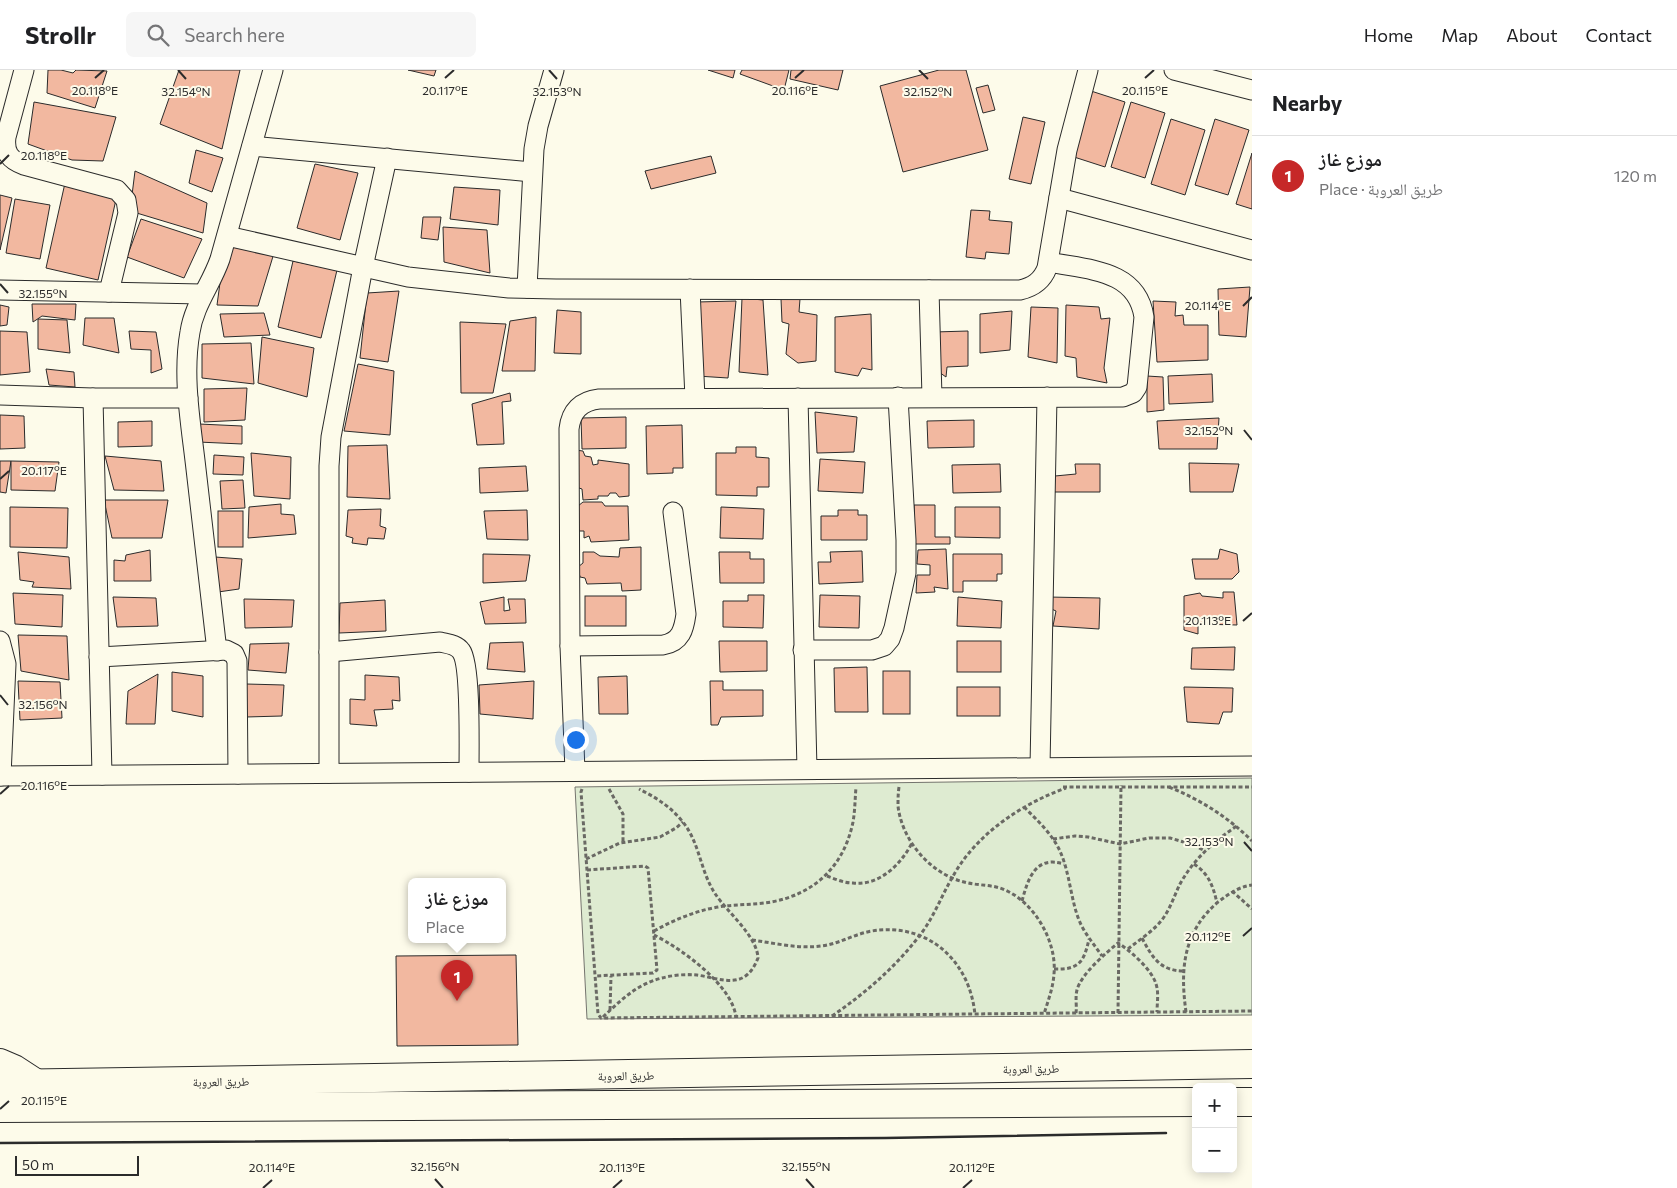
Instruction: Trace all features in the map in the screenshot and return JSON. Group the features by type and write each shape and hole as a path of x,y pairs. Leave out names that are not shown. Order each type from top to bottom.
{"highway":[{"path":"0,1063 39,1084"},
{"name":"طريق العروبة","path":"0,1084 1252,1064"},
{"name":"طريق العروبة","path":"8,1110 1192,1102"},
{"path":"1237,1102 1252,1102"}],"street":[{"path":"24,70 6,137 6,152 10,158 24,165 117,190 126,200 128,212 109,292"},
{"path":"217,651 188,398 190,332 192,319 202,294 215,272 273,70"},
{"path":"527,288 532,172 538,126 554,70"},
{"path":"226,236 408,277 527,288 1026,289 1041,280 1049,262 1067,150 1088,70"},
{"path":"1174,70 1252,90"},
{"path":"252,146 532,172"},
{"path":"329,773 329,466 331,437 363,267 387,158"},
{"path":"1059,198 1252,250"},
{"path":"575,771 570,646 569,429 574,411 581,404 599,399 1123,398 1133,393 1138,381 1144,317 1143,309 1136,294 1125,282 1111,275 1049,262"},
{"path":"690,289 695,398"},
{"path":"0,290 202,294"},
{"path":"929,290 932,397"},
{"path":"0,395 93,398 188,398"},
{"path":"804,650 872,650 884,646 890,639 906,572 898,397"},
{"path":"1040,767 1047,397"},
{"path":"93,398 102,775"},
{"path":"798,398 807,769"},
{"path":"570,646 664,645 671,644 678,639 684,626 686,614 673,512"},
{"path":"0,640 6,664 1,776 1252,766"},
{"path":"329,652 440,642 455,645 461,650 465,658 467,674 469,772"},
{"path":"99,657 230,651 237,661 238,774"}],"path":[{"path":"1118,1013 1121,767"},
{"path":"1167,786 1215,809 1252,841"},
{"path":"654,933 683,917 724,906 764,903 783,899 807,890 827,876 836,862 853,821 856,787 864,788"},
{"path":"890,788 908,787"},
{"path":"1060,787 1252,787"},
{"path":"831,1016 878,981 899,960 920,934 936,909 952,877 972,851 991,831 1024,807 1069,787"},
{"path":"585,788 581,792 598,1014 602,1018 1252,1011"},
{"path":"601,788 618,788"},
{"path":"609,788 623,814 623,842"},
{"path":"602,1018 624,996 650,981 680,975 729,982 735,981 748,974 758,958 756,946 724,906 708,881 697,845 683,822 662,802 636,788 646,788"},
{"path":"898,788 898,806 901,819 912,843 928,862 963,882 1000,888 1022,901 1036,916 1048,936 1054,959 1053,985 1044,1014"},
{"path":"1024,807 1053,839 1065,864 1079,921 1102,956"},
{"path":"586,859 623,842 647,840 660,836 683,822"},
{"path":"1128,949 1154,929 1165,915 1181,883 1205,851 1236,826"},
{"path":"1053,839 1075,836 1120,844 1149,838 1170,838 1194,845 1205,851"},
{"path":"827,876 856,884 878,878 898,864 912,843"},
{"path":"1022,901 1028,881 1036,868 1050,862 1065,864"},
{"path":"1194,864 1211,882 1217,903"},
{"path":"587,870 645,866 648,868 654,933 657,972 596,976"},
{"path":"1186,1012 1184,971 1187,947 1192,932 1207,911 1217,903 1232,892 1252,885"},
{"path":"1232,892 1252,909"},
{"path":"752,940 811,947 831,944 851,936 873,931 897,930 920,934 941,948 959,969 972,996 975,1015"},
{"path":"654,933 694,960 727,995 735,1009 736,1017"},
{"path":"1054,969 1067,970 1078,965 1086,954 1089,938"},
{"path":"1142,938 1153,956 1165,968 1172,971 1184,971"},
{"path":"1118,943 1128,949 1154,979 1157,993 1157,1012"},
{"path":"1076,1014 1078,986 1102,956 1118,943"},
{"path":"610,1011 611,976"}],"green space":[{"path":"1252,778 1252,1015 587,1019 575,787"}],"building":[{"path":"48,70 61,70 73,73 76,70 107,71 95,108 47,93"},
{"path":"179,70 240,70 222,149 160,124"},
{"path":"408,70 436,70 434,76"},
{"path":"708,70 735,70 733,78"},
{"path":"742,70 789,70 784,90 740,74"},
{"path":"791,70 843,70 838,90 790,79"},
{"path":"939,70 966,70 988,150 903,172 880,86"},
{"path":"988,85 995,110 983,113 976,88"},
{"path":"1091,91 1125,102 1105,167 1071,156"},
{"path":"34,102 116,117 103,161 72,160 28,144"},
{"path":"1131,102 1165,113 1145,178 1111,167"},
{"path":"1023,117 1045,122 1031,184 1009,179"},
{"path":"1171,119 1205,130 1185,195 1151,184"},
{"path":"1215,119 1249,130 1228,195 1195,185"},
{"path":"196,150 223,158 212,192 189,183"},
{"path":"1252,153 1252,209 1236,204"},
{"path":"711,156 716,173 651,189 645,171"},
{"path":"315,164 358,173 340,240 297,228"},
{"path":"135,171 207,203 203,233 130,211"},
{"path":"65,183 117,195 98,280 46,268"},
{"path":"454,187 500,190 498,225 450,219"},
{"path":"0,195 12,198 0,250"},
{"path":"15,199 50,205 40,259 6,253"},
{"path":"971,210 990,211 989,220 1012,222 1009,254 986,252 985,259 966,257"},
{"path":"423,217 441,217 438,240 421,238"},
{"path":"141,219 202,239 184,278 127,257"},
{"path":"443,227 487,230 490,273 444,262"},
{"path":"225,246 274,253 258,306 217,305"},
{"path":"293,261 337,270 321,338 278,327"},
{"path":"1250,287 1246,337 1219,335 1218,289"},
{"path":"399,291 388,362 360,358 367,293"},
{"path":"742,298 763,300 768,375 739,372"},
{"path":"781,299 800,299 799,312 817,315 816,361 798,363 786,354 789,324 782,322"},
{"path":"736,301 728,378 697,376 697,302"},
{"path":"1153,301 1176,302 1175,316 1183,315 1184,325 1208,325 1208,360 1157,362"},
{"path":"32,304 76,304 75,320 42,316 33,322"},
{"path":"0,305 9,307 7,325 0,326"},
{"path":"1066,305 1099,307 1101,319 1110,318 1104,368 1107,383 1077,377 1076,358 1065,356"},
{"path":"1031,307 1058,308 1057,363 1028,357"},
{"path":"557,310 581,312 581,354 554,353"},
{"path":"1012,311 1010,350 980,353 980,314"},
{"path":"264,313 270,335 224,337 220,314"},
{"path":"871,314 872,370 862,368 858,376 835,372 835,317"},
{"path":"536,317 535,371 502,371 510,321"},
{"path":"85,318 114,318 119,353 83,345"},
{"path":"38,319 67,320 70,353 38,349"},
{"path":"460,322 506,324 493,393 461,393"},
{"path":"0,331 27,332 30,372 0,375"},
{"path":"129,331 156,332 162,369 151,373 151,350 131,349"},
{"path":"968,331 968,366 947,367 946,377 936,370 934,332"},
{"path":"262,337 314,348 307,397 258,383"},
{"path":"251,343 254,384 202,378 202,344"},
{"path":"358,364 394,371 390,435 344,431"},
{"path":"46,369 74,372 75,387 49,385"},
{"path":"1212,374 1213,402 1169,404 1168,376"},
{"path":"1147,376 1163,377 1164,410 1147,412"},
{"path":"247,388 245,420 204,422 204,389"},
{"path":"510,393 511,401 502,402 504,444 477,445 472,404"},
{"path":"815,412 857,417 854,452 817,453"},
{"path":"0,415 24,416 25,448 0,449"},
{"path":"626,417 626,448 582,449 581,418"},
{"path":"1219,418 1217,449 1159,449 1157,421"},
{"path":"974,420 974,447 928,448 927,421"},
{"path":"152,421 152,446 118,447 118,422"},
{"path":"199,424 242,426 242,444 198,442"},
{"path":"682,425 683,468 673,468 673,473 647,474 646,426"},
{"path":"387,445 390,499 347,497 348,446"},
{"path":"736,447 756,447 756,457 769,458 769,487 757,487 757,496 716,495 716,453 736,453"},
{"path":"575,450 583,451 585,456 591,457 593,465 598,464 598,460 629,464 629,496 619,497 616,493 610,493 608,496 598,496 598,499 583,500 582,489 576,487"},
{"path":"251,453 291,457 290,499 254,496"},
{"path":"214,455 244,457 243,475 213,474"},
{"path":"105,456 161,461 164,491 114,490"},
{"path":"820,459 865,462 863,493 818,491"},
{"path":"0,461 11,461 6,493 0,492"},
{"path":"11,461 59,462 55,491 11,490"},
{"path":"1189,463 1239,464 1233,492 1190,492"},
{"path":"1000,464 1001,492 953,493 952,465"},
{"path":"1075,464 1100,464 1100,492 1054,492 1055,476 1076,474"},
{"path":"526,466 528,491 480,493 479,468"},
{"path":"243,480 245,508 222,509 220,481"},
{"path":"104,500 168,500 162,538 112,538"},
{"path":"583,502 602,502 605,506 628,506 629,540 591,542 589,536 584,538 584,531 573,531 573,510"},
{"path":"281,504 281,514 294,515 296,534 248,538 249,507"},
{"path":"914,505 935,505 935,537 950,537 950,544 915,544"},
{"path":"10,507 68,508 67,548 10,547"},
{"path":"721,507 764,509 763,539 720,538"},
{"path":"955,507 1000,507 1000,538 955,537"},
{"path":"381,509 380,526 386,528 384,539 368,538 367,545 352,543 353,538 346,536 348,510"},
{"path":"527,510 528,540 487,539 484,511"},
{"path":"838,510 858,510 858,515 867,515 867,540 821,540 821,516 838,516"},
{"path":"218,511 243,511 243,547 218,547"},
{"path":"641,547 641,590 622,591 621,583 587,584 585,578 580,577 578,567 583,563 583,552 594,552 600,556 619,557 620,548"},
{"path":"946,549 948,589 934,587 935,592 916,593 917,575 930,575 930,565 917,564 918,550"},
{"path":"1220,549 1237,554 1239,572 1232,579 1195,579 1192,559 1218,559"},
{"path":"150,550 151,581 114,581 114,560 125,561 126,555"},
{"path":"862,551 863,582 819,584 818,562 831,562 830,552"},
{"path":"18,552 69,557 71,589 32,587 34,582 20,580"},
{"path":"719,552 750,552 750,559 764,559 764,583 720,583"},
{"path":"483,554 530,555 526,581 483,583"},
{"path":"953,554 1002,554 1002,574 997,574 997,581 963,581 963,592 953,592"},
{"path":"215,557 242,559 239,589 218,592"},
{"path":"1223,592 1234,592 1237,625 1198,624 1198,634 1184,630 1184,596 1200,593 1202,596 1223,598"},
{"path":"13,593 63,595 62,627 15,624"},
{"path":"748,595 764,595 763,628 723,627 723,601 748,601"},
{"path":"820,595 860,596 859,628 819,627"},
{"path":"585,596 626,596 626,626 585,626"},
{"path":"113,597 156,598 158,626 117,627"},
{"path":"504,597 504,611 510,610 508,599 525,599 526,623 485,624 480,602"},
{"path":"958,597 1002,601 1001,628 957,626"},
{"path":"1048,597 1100,598 1099,629 1053,626 1056,611 1045,606"},
{"path":"244,599 294,600 292,627 245,628"},
{"path":"385,600 386,631 339,633 340,603"},
{"path":"18,635 67,636 69,680 21,671"},
{"path":"719,641 767,641 767,671 720,672"},
{"path":"957,641 1001,641 1001,672 957,672"},
{"path":"523,642 525,672 487,669 490,643"},
{"path":"289,643 286,673 248,670 250,644"},
{"path":"1235,647 1234,670 1191,669 1192,648"},
{"path":"867,667 868,712 835,712 834,668"},
{"path":"883,671 910,671 910,714 883,714"},
{"path":"172,672 203,676 203,717 172,711"},
{"path":"158,674 155,724 126,724 128,691"},
{"path":"365,675 399,677 400,701 392,700 393,709 374,710 377,726 350,724 350,699 365,700"},
{"path":"627,676 628,714 599,714 598,677"},
{"path":"18,681 60,682 62,718 20,720"},
{"path":"534,681 533,719 480,714 479,685"},
{"path":"710,681 723,681 723,690 763,690 763,716 721,717 718,725 711,725"},
{"path":"246,684 284,685 282,716 246,717"},
{"path":"957,687 1000,687 1000,716 957,716"},
{"path":"1184,687 1233,688 1232,712 1223,712 1219,724 1187,722"},
{"path":"516,955 518,1045 397,1046 396,956"}],"wall":[{"path":"0,1143 885,1138 1166,1133"}],"place":[{"name":"موزع غاز","path":"457,1001"}]}
